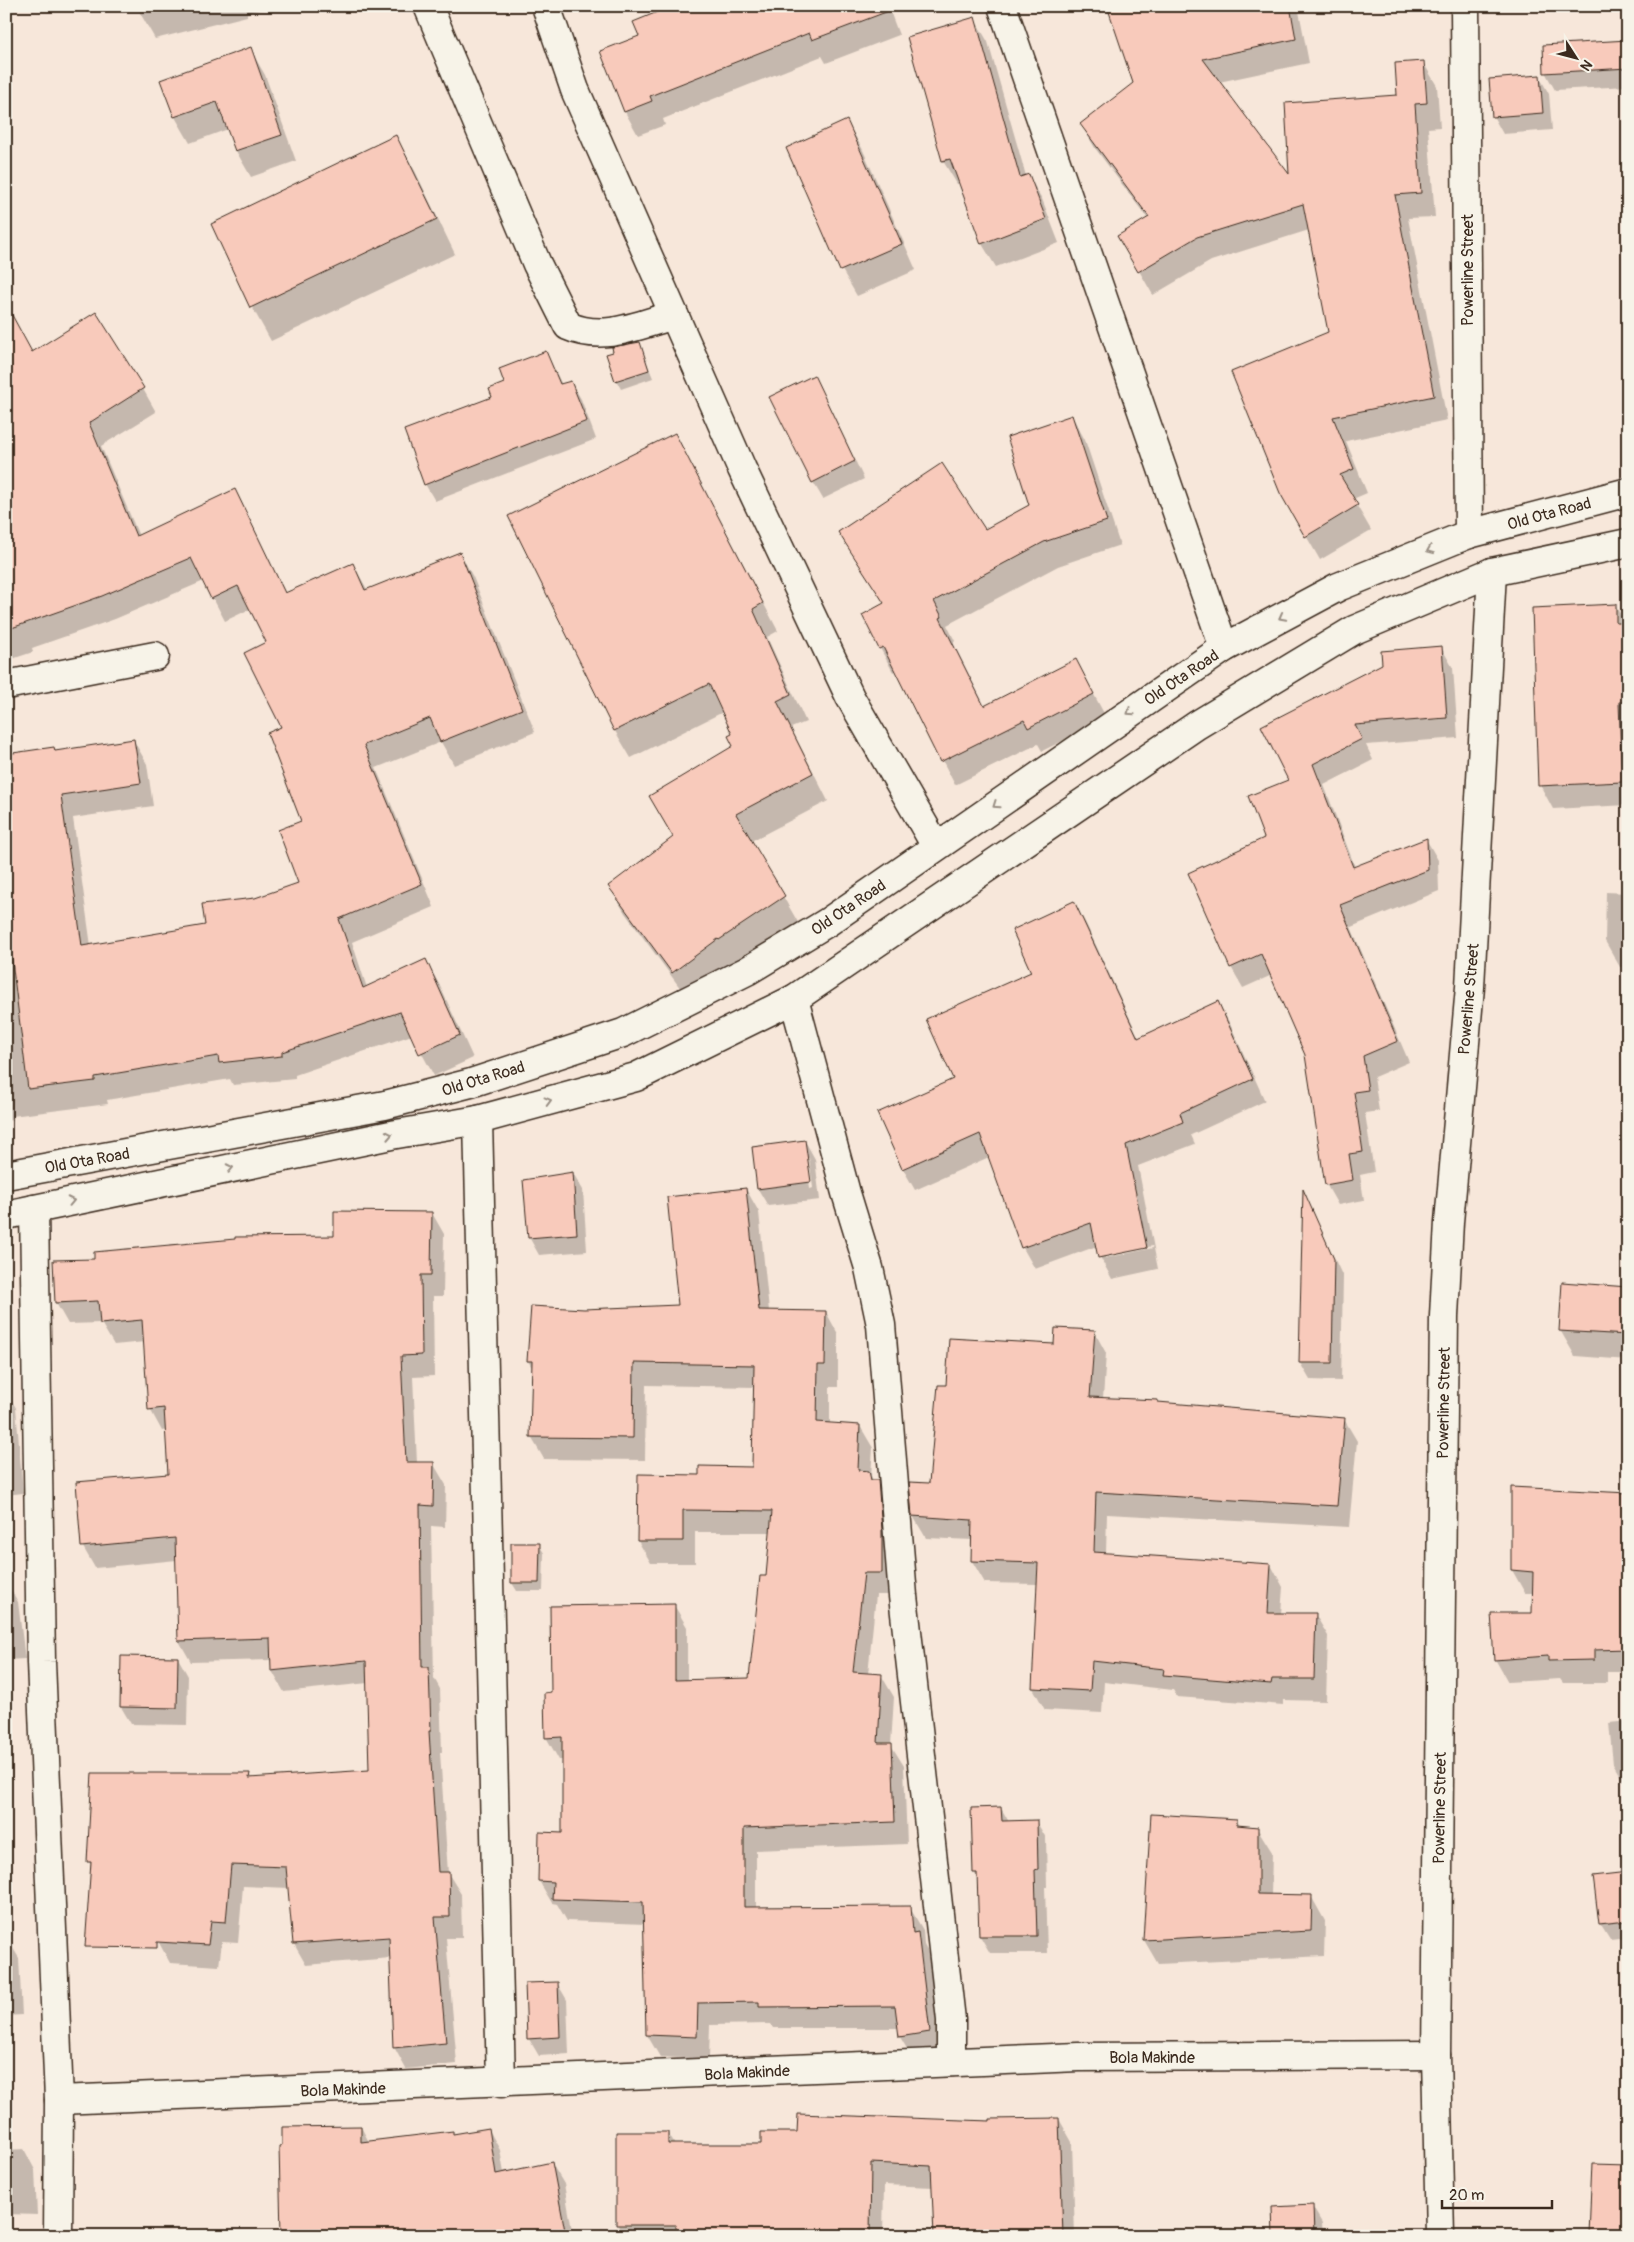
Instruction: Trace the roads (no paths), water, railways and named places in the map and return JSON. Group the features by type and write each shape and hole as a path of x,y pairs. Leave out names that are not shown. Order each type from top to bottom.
{"street":[{"path":"428,6 538,264 568,326 584,333 611,333 674,315"},
{"path":"546,6 576,90 742,469 850,697 936,846"},
{"path":"1002,6 1224,648"},
{"name":"Powerline Street","path":"1465,6 1469,534"},
{"name":"Old Ota Road","path":"6,1175 385,1105 472,1084 623,1032 747,971 828,922 1224,648 1338,587 1469,534 1628,492"},
{"path":"6,1215 391,1135 478,1120 636,1077 794,998 1197,725 1354,630 1492,572 1628,542"},
{"name":"Powerline Street","path":"1440,2236 1436,2055 1444,1316 1449,1222 1470,988 1492,572"},
{"path":"6,685 155,656"},
{"path":"794,998 868,1268 881,1324 903,1596 951,2020 951,2062"},
{"path":"478,1120 501,2083"},
{"path":"34,1209 41,1662 59,2100 58,2236"},
{"name":"Bola Makinde","path":"59,2100 501,2083 1078,2057 1436,2055"}]}
